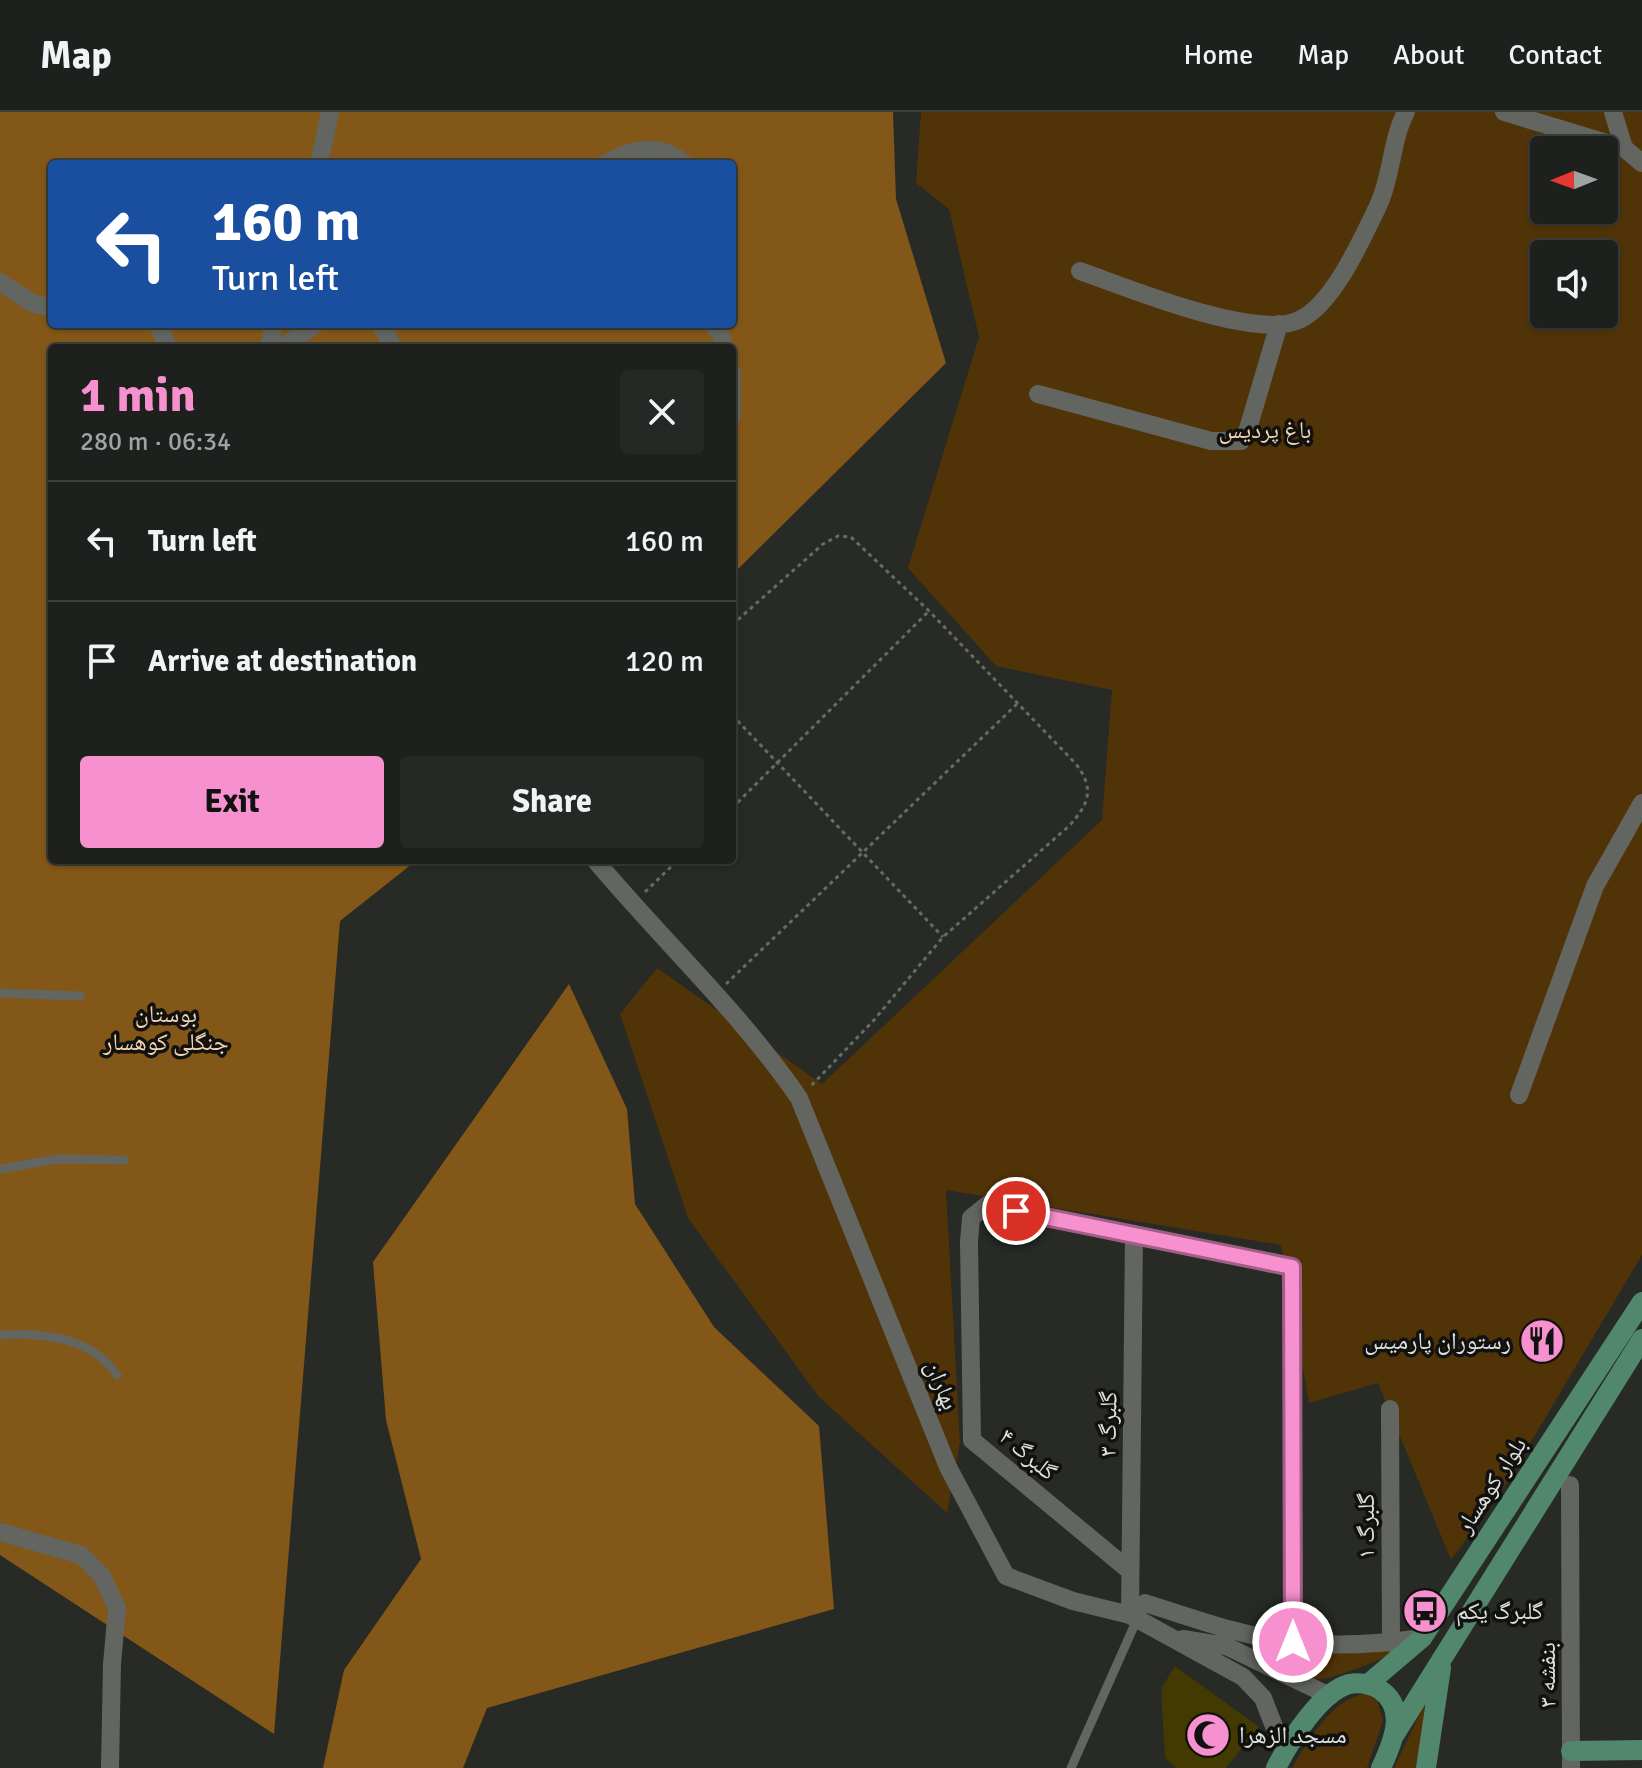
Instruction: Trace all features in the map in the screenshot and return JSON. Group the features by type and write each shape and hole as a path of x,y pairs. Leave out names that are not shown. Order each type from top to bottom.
{"main road":[{"name":"بلوار کوهسار","path":"1368,1684 1422,1638 1642,1302"},
{"name":"بلوار کوهسار","path":"1381,1768 1395,1734 1445,1648 1642,1339"},
{"path":"1426,1768 1445,1648"},
{"path":"1280,1760 1297,1731 1330,1696 1348,1685 1368,1684 1382,1690 1392,1703 1397,1718 1395,1734"},
{"path":"1571,1760 1642,1750"}],"street":[{"path":"320,160 330,112"},
{"path":"1080,271 1216,318 1279,324 1297,322 1327,299 1380,204 1406,112"},
{"path":"1504,112 1624,148 1642,163"},
{"path":"1613,112 1624,148"},
{"path":"614,160 640,149 670,151 680,160"},
{"path":"0,282 32,303 48,307"},
{"path":"1038,394 1211,441 1241,441 1247,432 1279,324"},
{"path":"287,344 310,328"},
{"path":"1519,1095 1595,886 1642,803"},
{"name":"بهاران","path":"598,864 631,905 766,1050 799,1098 948,1467 1006,1576 1073,1601 1130,1615 1243,1677 1263,1698 1280,1760"},
{"name":"گلبرگ ۴","path":"1130,1571 972,1440 969,1242 971,1218 976,1210 987,1205 1134,1234"},
{"path":"1134,1234 1289,1265 1293,1272 1293,1642"},
{"name":"گلبرگ ۳","path":"1130,1615 1134,1234"},
{"name":"گلبرگ ۱","path":"1390,1409 1391,1643"},
{"name":"بنفشه ۳","path":"1570,1485 1571,1760"},
{"path":"0,1532 81,1555 102,1576 117,1608 112,1664 113,1747 110,1768"},
{"path":"1130,1615 1145,1603 1218,1626 1293,1642 1391,1643 1422,1638"},
{"path":"1165,1635 1226,1646 1330,1696"}],"lane":[{"path":"0,993 80,996"},
{"path":"0,1169 57,1159 124,1160"},
{"path":"0,1335 54,1337 79,1344 104,1356 117,1375"},
{"path":"1071,1768 1145,1603"}],"path":[{"path":"736,621 806,557 838,536 851,537 929,611 1076,764 1086,777 1090,792 1083,810 1069,826 943,937 874,1020 799,1098"},
{"path":"736,804 929,611"},
{"path":"715,995 862,850 1017,704"},
{"path":"736,719 943,937"},
{"path":"631,905 674,864"}],"green space":[{"name":"بوستان جنگلی کوهسار","path":"0,112 893,112 896,199 946,363 736,571 736,344 48,344 48,864 412,864 340,921 274,1734 0,1555"},
{"name":"باغ پردیس","path":"921,112 1642,112 1642,1255 1506,1484 1451,1560 1378,1383 1309,1403 1281,1245 946,1190 960,1442 947,1513 819,1397 688,1218 620,1014 657,968 822,1084 1102,820 1112,690 996,666 908,568 979,337 949,209 916,183"},
{"path":"569,984 627,1109 635,1204 714,1327 819,1426 834,1609 487,1708 463,1768 323,1768 344,1670 421,1559 386,1420 373,1262"},
{"path":"1264,1646 1404,1647 1358,1668 1316,1679 1298,1674"},
{"path":"1430,1692 1416,1768 1394,1768"},
{"path":"1367,1694 1377,1700 1383,1721 1367,1768 1292,1768 1314,1733 1333,1711 1355,1697"}],"building":[{"path":"1175,1666 1259,1727 1226,1768 1176,1768 1165,1758 1161,1689"}],"place":[{"name":"رستوران پارمیس","path":"1542,1341"},
{"name":"گلبرگ یکم","path":"1425,1611"},
{"name":"مسجد الزهرا","path":"1208,1735"}],"route":[{"path":"1016,1211 1292,1267 1293,1642"}]}
